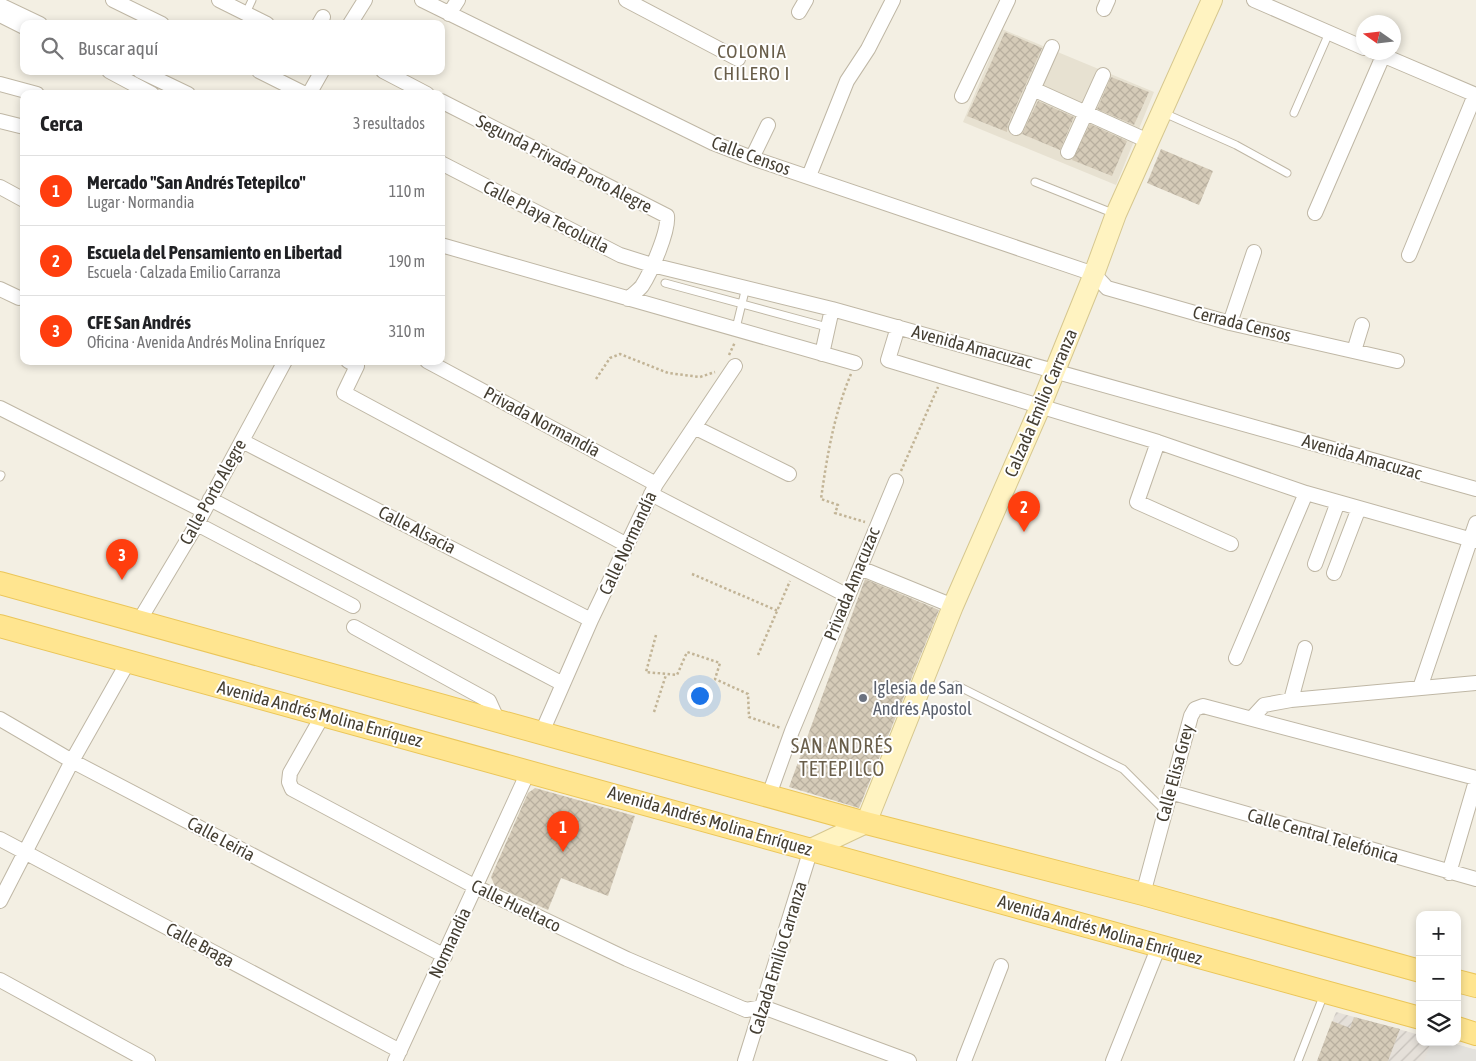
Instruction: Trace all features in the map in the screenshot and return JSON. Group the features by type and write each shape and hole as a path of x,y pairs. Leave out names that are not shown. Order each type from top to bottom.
{"main road":[{"path":"0,583 866,823 1143,894 1416,970"},
{"name":"Avenida Andrés Molina Enríquez","path":"0,626 529,770 1416,1017"},
{"path":"1461,982 1476,986"},
{"path":"1461,1029 1476,1034"}],"street":[{"path":"113,0 154,20"},
{"path":"219,0 259,20"},
{"path":"352,20 365,0"},
{"name":"Calle Censos","path":"422,0 712,143 1094,274"},
{"path":"449,14 458,0"},
{"path":"626,0 738,59"},
{"path":"809,176 847,81 868,50 893,0"},
{"path":"962,96 1008,0"},
{"name":"Calzada Emilio Carranza","path":"866,823 953,606 1041,405 1116,214 1212,0"},
{"path":"1254,0 1356,44"},
{"path":"0,4 32,20"},
{"path":"0,15 20,26"},
{"path":"1016,128 1052,47"},
{"path":"1316,213 1377,60"},
{"path":"1393,60 1475,95 1409,255"},
{"path":"1068,152 1104,74"},
{"path":"116,75 145,90"},
{"path":"148,75 180,90"},
{"path":"267,75 297,90"},
{"path":"312,90 320,75"},
{"path":"391,75 419,90"},
{"path":"0,84 22,90"},
{"path":"1033,89 1148,141"},
{"name":"Segunda Privada Porto Alegre","path":"445,103 667,216 668,224 652,265"},
{"path":"0,120 20,126"},
{"path":"752,158 768,125"},
{"name":"Calle Playa Tecolutla","path":"445,165 620,255 652,265"},
{"path":"0,187 20,198"},
{"path":"445,246 855,363"},
{"path":"1230,323 1254,252"},
{"path":"628,299 641,287 652,265"},
{"name":"Avenida Amacuzac","path":"652,265 832,309 1476,489"},
{"name":"Cerrada Censos","path":"1094,274 1107,288 1230,323 1397,361"},
{"path":"0,289 19,298"},
{"path":"822,354 832,309"},
{"path":"1354,351 1362,325"},
{"name":"Avenida Amacuzac","path":"898,327 888,360 943,375 1158,442 1306,493 1473,541"},
{"name":"Calle Porto Alegre","path":"138,620 197,524 283,365"},
{"path":"355,365 357,366 344,393 627,546"},
{"name":"Privada Normandía","path":"434,365 795,570 848,596"},
{"name":"Calle Normandía","path":"542,732 591,620 654,489 694,427 727,366"},
{"path":"0,408 207,505 563,684"},
{"path":"694,427 789,474"},
{"name":"Calle Alsacia","path":"242,441 591,620"},
{"path":"1158,442 1137,502 1231,544"},
{"name":"Privada Amacuzac","path":"768,795 792,731 896,481"},
{"path":"1236,658 1306,493"},
{"path":"1315,564 1338,502"},
{"path":"1334,573 1359,508"},
{"path":"1420,688 1473,541 1476,523"},
{"path":"197,524 354,606"},
{"path":"860,568 953,606"},
{"path":"354,628 489,701 498,721"},
{"path":"1291,700 1305,648"},
{"path":"0,901 72,761 128,662"},
{"path":"1449,873 1476,779 1252,718 1264,705 1291,700 1476,683"},
{"name":"Calle Elisa Grey","path":"1143,894 1191,716 1195,709 1202,706 1252,718"},
{"name":"Calle Hueltaco","path":"322,715 290,773 289,782 292,789 476,886 627,959 746,1010 763,1007"},
{"name":"Calle Leiria","path":"0,720 72,761 445,956"},
{"name":"Normandia","path":"397,1056 445,956 529,770"},
{"name":"Calle Central Telefónica","path":"1170,792 1476,880"},
{"path":"811,849 866,823"},
{"name":"Calle Braga","path":"0,839 397,1056"},
{"name":"Calzada Emilio Carranza","path":"745,1061 811,849"},
{"path":"1113,1061 1159,946"},
{"path":"964,1061 1001,966"},
{"path":"0,980 148,1061"},
{"path":"763,1007 910,1061"}],"lane":[{"path":"246,13 252,0"},
{"path":"1294,113 1330,33"},
{"path":"1162,112 1236,145 1287,173"},
{"path":"1035,182 1116,214"},
{"path":"664,283 827,327"},
{"path":"736,328 746,287"},
{"path":"956,685 1123,769 1165,811"},
{"path":"1298,1061 1325,992"}],"path":[{"path":"596,379 610,358 620,354 668,373 700,377 727,366 736,339 736,328"},
{"path":"855,363 837,412 829,444 821,499 838,504 835,513 876,526"},
{"path":"896,481 943,375"},
{"path":"758,655 795,570"},
{"path":"692,574 778,611"},
{"path":"656,635 646,672 677,675 687,652 720,663 716,679 748,694 749,717 792,731"},
{"path":"654,712 666,675"}],"shaded area":[{"path":"1002,29 1154,92 1116,185 963,122"},
{"path":"1336,1012 1416,1034 1416,1046 1461,1046 1476,1050 1476,1061 1317,1061"},
{"path":"1430,1046 1461,1046 1476,1050 1476,1061 1424,1061"}],"building":[{"path":"1005,32 1042,48 1008,124 1007,132 967,116"},
{"path":"1111,77 1149,92 1134,125 1097,109"},
{"path":"1038,101 1074,117 1060,150 1022,134"},
{"path":"1090,124 1127,141 1112,176 1072,160"},
{"path":"1161,149 1213,171 1199,205 1147,183"},
{"name":"Iglesia de San Andrés Apostol","path":"865,579 939,610 859,808 789,787"},
{"path":"535,788 635,816 608,896 561,878 548,910 495,886 491,877 528,793"},
{"path":"1354,1017 1400,1029 1388,1061 1317,1061 1332,1021 1350,1028"}],"place":[{"name":"Escuela del Pensamiento en Libertad","path":"1024,532"},
{"name":"CFE San Andrés","path":"122,580"},
{"name":"Iglesia de San Andrés Apostol","path":"863,698"},
{"name":"Mercado \"San Andrés Tetepilco\"","path":"563,852"}],"district":[{"name":"COLONIA CHILERO I","path":"752,62"},
{"name":"SAN ANDRÉS TETEPILCO","path":"842,758"}]}
